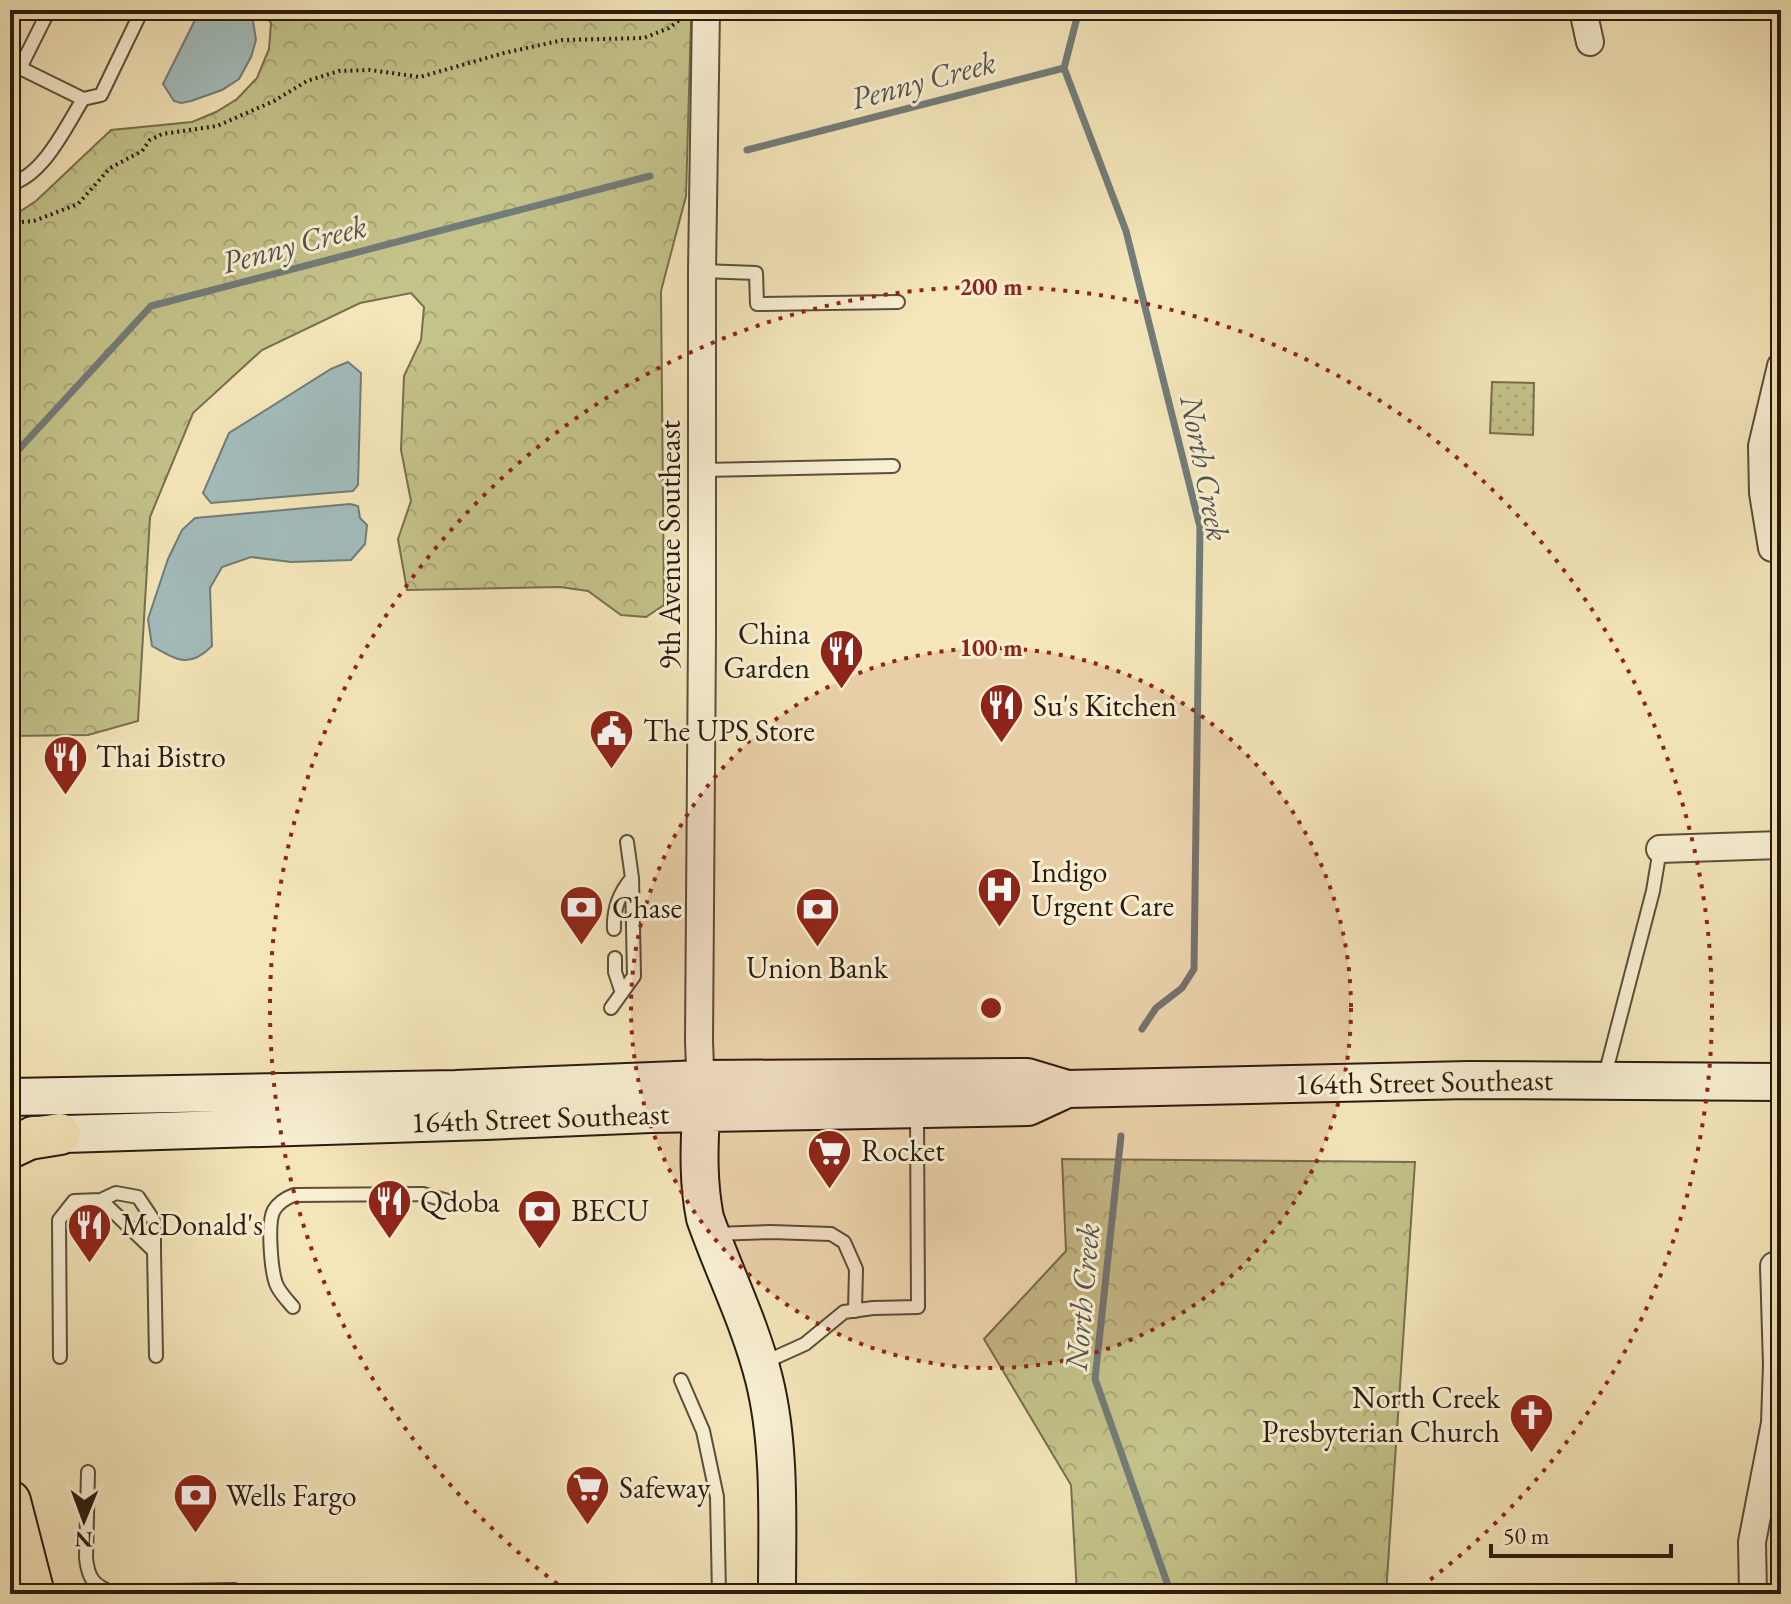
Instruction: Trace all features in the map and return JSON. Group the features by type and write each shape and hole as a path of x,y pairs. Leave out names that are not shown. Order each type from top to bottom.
{"main road":[{"name":"164th Street Southeast","path":"10,1135 1027,1077 1067,1089 1469,1080 1781,1082"},
{"name":"164th Street Southeast","path":"10,1097 456,1089 701,1096 917,1109 1028,1107 1067,1089"},
{"path":"701,1096 698,1170 701,1197 711,1234 747,1323 771,1412 777,1594"},
{"path":"10,1148 29,1139 60,1134"},
{"path":"10,1501 34,1594"}],"street":[{"path":"1583,10 1590,42"},
{"name":"9th Avenue Southeast","path":"696,12 703,470 701,1096"},
{"path":"1772,548 1763,493 1762,446 1781,366"},
{"path":"1660,849 1781,845"},
{"path":"1753,1594 1752,1542 1775,1423 1779,1365 1774,1266"}],"lane":[{"path":"49,10 15,65 83,99 101,95 142,10"},
{"path":"10,184 41,165 83,99"},
{"path":"702,271 756,273 757,304 898,302"},
{"path":"703,470 893,466"},
{"path":"611,1008 634,976 632,878 627,842"},
{"path":"1603,1080 1653,891 1660,849"},
{"path":"614,929 613,920 621,891 632,878"},
{"path":"615,958 615,972 622,993"},
{"path":"760,1365 805,1344 844,1312 918,1307 917,1109"},
{"path":"60,1357 59,1220 74,1201 101,1200 116,1193 138,1197 154,1221 156,1356"},
{"path":"293,1307 278,1288 272,1271 271,1219 283,1200 294,1195 423,1194 448,1201"},
{"path":"101,1200 154,1251"},
{"path":"711,1234 831,1234 844,1242 856,1269 855,1311"},
{"path":"681,1380 703,1431 717,1497 719,1594"},
{"path":"88,1472 87,1571 101,1588 112,1592 234,1590"}],"path":[{"path":"10,223 34,221 78,204 110,168 142,151 150,140 162,134 217,126 274,101 307,81 339,71 370,70 420,77 563,40 644,38 696,12"}],"green space":[{"path":"261,10 689,10 686,196 661,291 664,605 646,617 621,615 588,591 560,587 407,590 398,539 411,501 401,450 404,376 421,340 424,307 411,293 360,303 262,350 193,413 150,517 138,721 88,735 10,736 10,218 36,201 111,130 192,122 237,99 257,78 269,49 271,23"},
{"path":"1492,382 1534,383 1533,435 1490,433"},
{"path":"1062,1159 1415,1162 1386,1594 1077,1594 1071,1485 984,1339 1066,1251"}],"water":[{"path":"200,10 247,10 253,21 256,40 239,79 222,90 181,103 174,101 163,84"},
{"path":"348,362 361,373 358,485 353,491 211,503 203,493 229,433 331,369"},
{"path":"350,504 358,506 360,518 367,525 365,544 351,560 291,562 251,557 222,567 210,588 212,646 196,658 183,660 152,646 148,619 168,559 182,530 195,518"}],"waterway":[{"name":"North Creek","path":"1079,10 1064,68 1126,231 1200,527 1194,969 1182,988 1156,1008 1142,1029"},
{"name":"Penny Creek","path":"747,150 1064,68"},
{"name":"Penny Creek","path":"10,459 151,306 650,176"},
{"name":"North Creek","path":"1121,1136 1095,1379 1171,1594"}],"place":[{"name":"China Garden","path":"841,690"},
{"name":"Su's Kitchen","path":"1002,745"},
{"name":"The UPS Store","path":"612,770"},
{"name":"Thai Bistro","path":"65,796"},
{"name":"Indigo Urgent Care","path":"1000,928"},
{"name":"Chase","path":"581,947"},
{"name":"Union Bank","path":"817,949"},
{"name":"Rocket","path":"830,1190"},
{"name":"Qdoba","path":"389,1241"},
{"name":"BECU","path":"540,1250"},
{"name":"McDonald's","path":"90,1264"},
{"name":"North Creek Presbyterian Church","path":"1531,1454"},
{"name":"Safeway","path":"588,1527"},
{"name":"Wells Fargo","path":"195,1535"}]}
